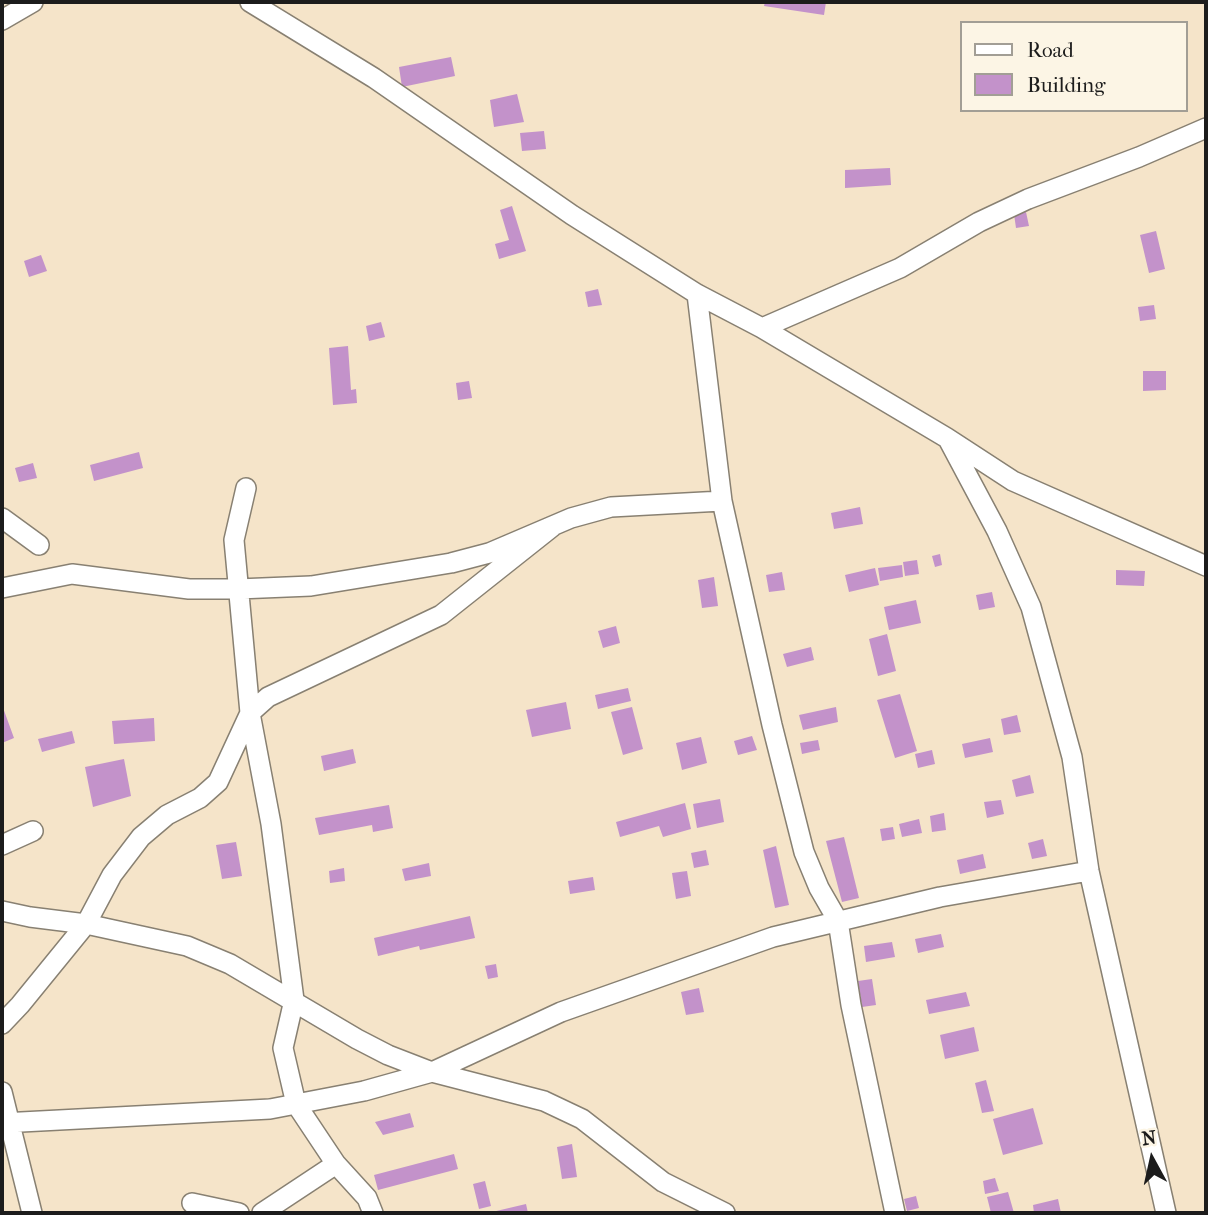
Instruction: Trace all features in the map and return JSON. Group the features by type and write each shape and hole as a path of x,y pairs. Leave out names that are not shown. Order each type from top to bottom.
{"street":[{"path":"2,20 33,2"},
{"path":"250,2 374,78 572,215 697,294 762,328 947,438 1013,481 1206,566"},
{"path":"762,328 900,268 979,222 1028,199 1139,157 1206,128"},
{"path":"697,294 722,501 772,725 804,852 819,888 838,921 851,1005 895,1213"},
{"path":"947,438 997,531 1031,607 1072,757 1089,871 1166,1213"},
{"path":"246,488 234,540 250,713 271,824 294,1000 284,1048 296,1104 336,1164 367,1198 373,1213"},
{"path":"2,587 72,574 189,589 238,590 311,586 451,563 489,554 571,517 611,507 722,501"},
{"path":"2,518 39,545"},
{"path":"2,1024 86,924 112,875 141,837 167,815 200,798 218,782 250,713 268,697 441,615 552,527"},
{"path":"2,845 33,831"},
{"path":"6,1123 270,1109 363,1091 432,1072 561,1012 773,937 940,897 1089,871"},
{"path":"2,911 86,924 187,946 230,964 388,1055 432,1072 544,1101 582,1119 663,1182 725,1213"},
{"path":"2,1092 6,1123 32,1213"},
{"path":"262,1213 336,1164"},
{"path":"191,1203 239,1213"}],"building":[{"path":"765,2 826,2 824,15 764,6"},
{"path":"451,57 455,76 402,87 399,67"},
{"path":"517,94 524,122 494,127 490,100"},
{"path":"544,131 546,149 522,151 520,133"},
{"path":"890,168 891,185 845,188 845,170"},
{"path":"512,206 526,251 499,259 495,244 509,240 500,210"},
{"path":"1026,212 1029,226 1016,228 1014,214"},
{"path":"1156,231 1165,269 1149,273 1140,235"},
{"path":"41,255 47,271 29,277 24,261"},
{"path":"598,289 602,305 588,307 585,292"},
{"path":"1154,305 1156,319 1140,321 1138,307"},
{"path":"381,322 385,337 369,341 366,326"},
{"path":"348,346 351,390 356,389 357,403 333,405 329,348"},
{"path":"1143,371 1166,371 1166,390 1143,391"},
{"path":"469,381 472,398 458,400 456,383"},
{"path":"139,452 143,468 94,481 90,465"},
{"path":"33,463 37,478 19,482 15,468"},
{"path":"860,507 863,524 834,529 831,513"},
{"path":"940,554 942,565 935,567 932,556"},
{"path":"917,560 919,574 905,576 903,562"},
{"path":"902,565 903,577 880,581 878,568"},
{"path":"875,568 879,585 849,592 845,575"},
{"path":"1116,570 1145,571 1144,586 1116,585"},
{"path":"782,572 785,590 769,592 766,575"},
{"path":"714,577 718,606 702,608 698,580"},
{"path":"992,592 995,607 979,610 976,595"},
{"path":"916,600 921,623 889,630 884,607"},
{"path":"616,626 620,643 603,648 598,631"},
{"path":"887,634 896,671 878,676 869,639"},
{"path":"811,647 814,660 787,667 783,654"},
{"path":"628,688 631,701 598,709 595,695"},
{"path":"900,694 917,751 895,758 877,700"},
{"path":"566,702 571,729 532,737 526,710"},
{"path":"2,705 14,738 2,743"},
{"path":"632,707 643,749 623,755 611,712"},
{"path":"836,707 838,722 803,730 799,715"},
{"path":"1017,715 1021,732 1004,735 1001,719"},
{"path":"154,718 155,741 114,744 112,721"},
{"path":"72,731 75,743 42,752 38,739"},
{"path":"752,736 757,750 738,755 734,741"},
{"path":"701,737 707,763 682,770 676,743"},
{"path":"990,738 993,752 965,758 962,744"},
{"path":"818,740 820,750 802,754 800,743"},
{"path":"353,749 356,763 324,771 321,756"},
{"path":"932,750 935,764 918,768 915,754"},
{"path":"124,759 131,796 93,807 85,767"},
{"path":"1030,775 1034,793 1016,797 1012,780"},
{"path":"720,799 724,822 697,828 693,804"},
{"path":"1001,800 1004,814 987,818 984,802"},
{"path":"685,803 691,829 663,837 659,826 620,837 616,822"},
{"path":"389,805 393,828 373,832 372,825 319,835 315,818"},
{"path":"944,813 946,830 932,832 930,816"},
{"path":"919,819 922,833 902,837 899,824"},
{"path":"893,827 895,839 882,841 880,829"},
{"path":"844,837 859,898 842,902 826,841"},
{"path":"1043,839 1047,856 1032,859 1028,843"},
{"path":"236,842 242,876 222,879 216,845"},
{"path":"776,846 789,905 775,908 763,850"},
{"path":"706,850 709,865 694,868 691,853"},
{"path":"983,854 986,868 960,874 957,860"},
{"path":"429,863 431,876 405,881 402,869"},
{"path":"344,868 345,881 330,883 329,871"},
{"path":"687,871 691,896 676,899 672,873"},
{"path":"593,877 595,890 570,894 568,881"},
{"path":"470,916 475,938 420,950 419,946 378,956 374,938"},
{"path":"941,934 944,947 918,953 915,939"},
{"path":"892,942 895,957 866,962 864,946"},
{"path":"496,964 498,977 488,979 485,966"},
{"path":"872,979 876,1005 862,1007 858,981"},
{"path":"699,988 704,1012 686,1015 681,992"},
{"path":"966,992 970,1006 929,1014 926,1000"},
{"path":"974,1027 979,1051 945,1059 940,1035"},
{"path":"986,1080 994,1111 982,1113 975,1083"},
{"path":"1033,1108 1043,1144 1003,1155 993,1119"},
{"path":"410,1113 414,1127 383,1135 375,1122"},
{"path":"572,1144 577,1177 562,1179 557,1147"},
{"path":"454,1154 458,1169 378,1190 374,1175"},
{"path":"995,1178 999,1191 985,1194 983,1181"},
{"path":"485,1181 491,1206 479,1209 473,1184"},
{"path":"1008,1192 1014,1213 991,1213 987,1197"},
{"path":"916,1196 919,1208 907,1211 904,1199"},
{"path":"1058,1199 1061,1213 1034,1213 1033,1205"},
{"path":"526,1204 528,1213 492,1213 492,1212"}]}
